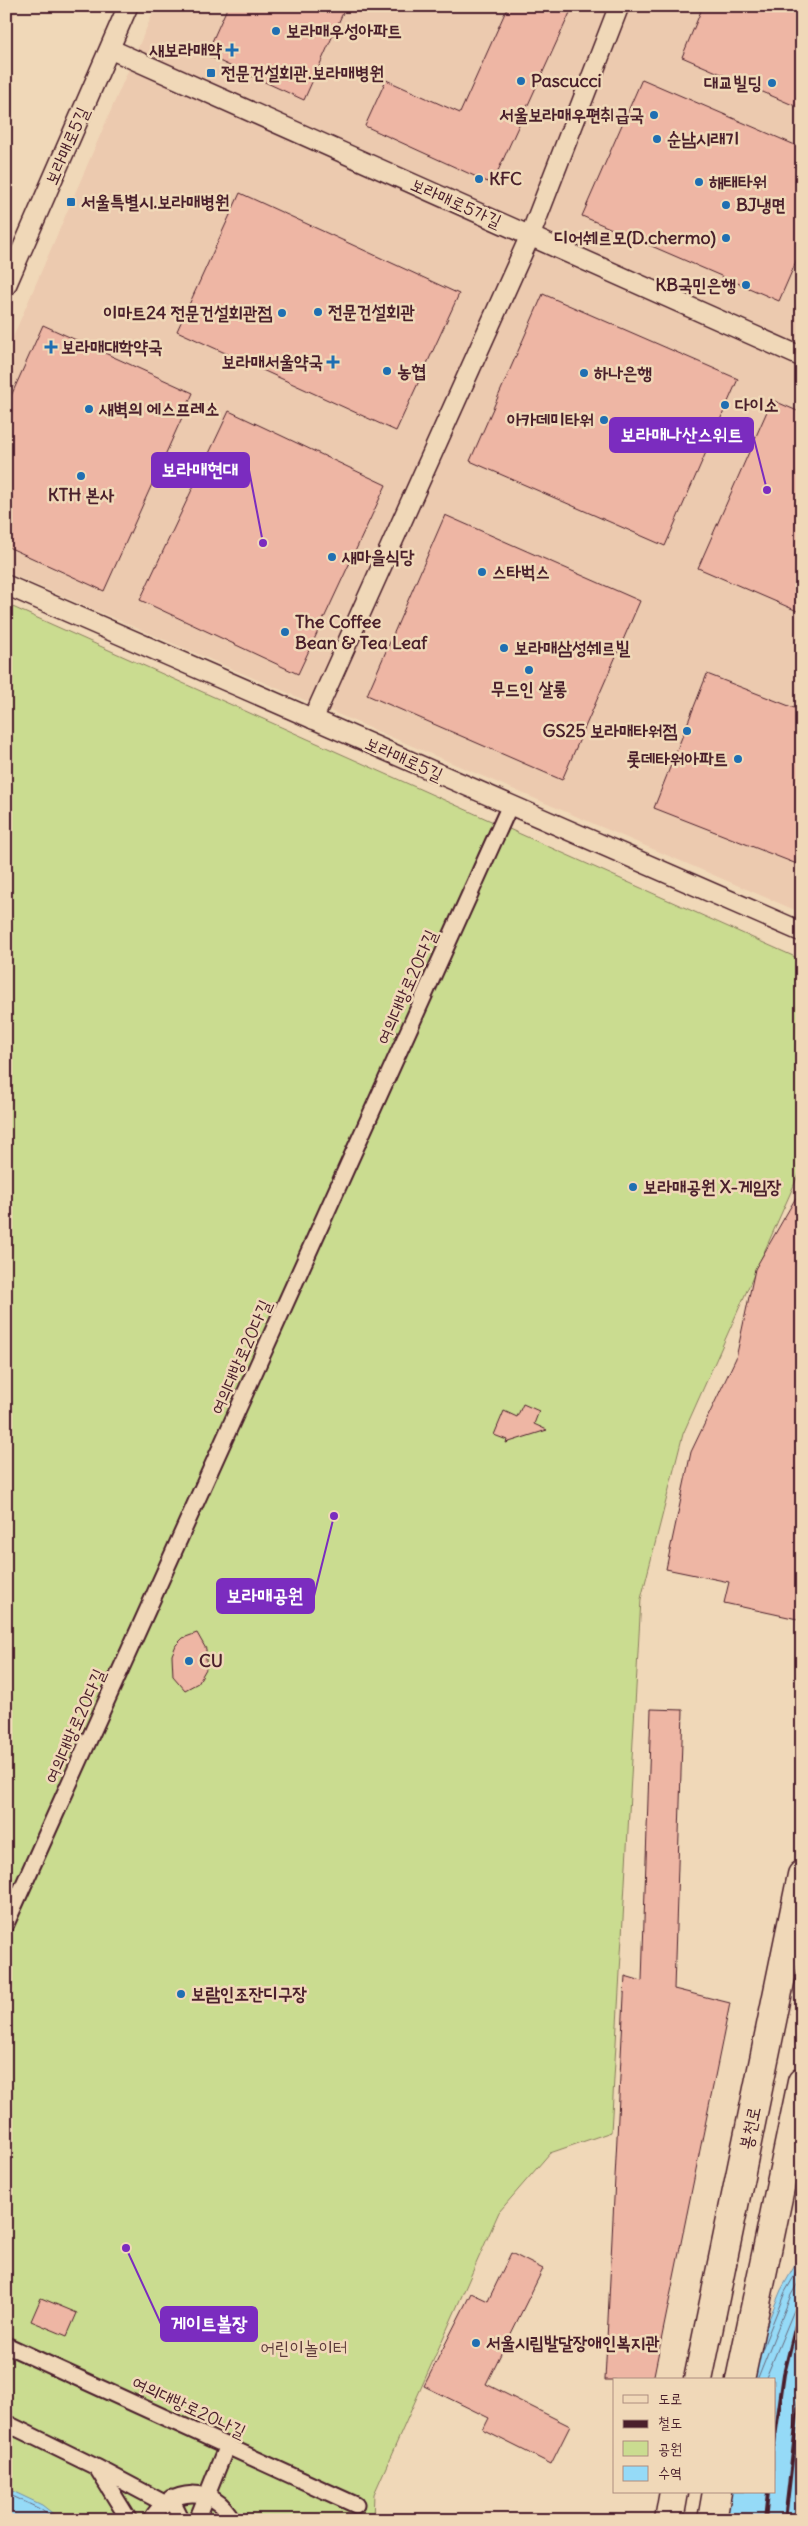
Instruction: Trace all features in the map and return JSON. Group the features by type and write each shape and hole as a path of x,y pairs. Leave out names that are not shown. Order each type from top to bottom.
{"main road":[{"name":"봉천로","path":"698,2378 802,1875"},
{"path":"740,2378 802,2082"},
{"path":"669,2520 674,2494"},
{"path":"712,2520 717,2494"}],"street":[{"name":"보라매로5길","path":"6,286 128,6"},
{"path":"313,719 530,236 619,6"},
{"name":"보라매로5가길","path":"110,48 802,357"},
{"name":"보라매로5길","path":"6,585 802,932"},
{"name":"여의대방로20다길","path":"6,1924 510,805"},
{"name":"여의대방로20나길","path":"6,2345 356,2505"},
{"path":"6,2423 167,2500 182,2520"},
{"path":"197,2520 227,2445"},
{"path":"96,2466 129,2520"},
{"path":"151,2520 167,2500 194,2493 206,2496 225,2508 230,2519"}],"shaded area":[{"path":"6,6 19,6 6,35"},
{"path":"156,6 802,6 802,913 6,572 6,353"}],"green space":[{"name":"어린이놀이터","path":"6,604 802,960 802,1167 683,1434 641,1599 611,2132 550,2153 499,2212 374,2494 373,2520 6,2520"}],"water":[{"path":"802,2253 802,2520 698,2520 706,2494 776,2494 776,2378 745,2378 781,2290"},
{"path":"6,2488 42,2505 61,2520 6,2520"}],"building":[{"name":"보라매우성아파트","path":"228,6 346,6 304,100 206,55"},
{"path":"508,6 573,6 492,184 365,126 386,80 460,113"},
{"name":"대교빌딩","path":"703,6 802,6 802,109 682,57"},
{"name":"해태타워","path":"642,79 802,148 802,248 779,301 582,216"},
{"name":"전문건설회관","path":"240,193 459,294 396,431 177,331"},
{"name":"아카데미타워","path":"543,294 738,379 665,546 470,461"},
{"name":"KTH 본사","path":"43,325 193,393 104,591 6,546 6,407"},
{"path":"772,400 802,413 802,613 698,568"},
{"path":"229,411 386,485 298,674 140,600"},
{"name":"보라매삼성쉐르빌","path":"445,515 640,601 562,780 367,695"},
{"name":"롯데타워아파트","path":"707,674 802,711 802,866 654,808"},
{"path":"802,1187 802,1620 724,1603 729,1582 666,1569 691,1452 736,1358 755,1269"},
{"path":"523,1404 539,1411 534,1424 547,1430 506,1443 507,1440 494,1435 504,1411 517,1417"},
{"name":"CU","path":"197,1633 206,1649 206,1669 198,1683 185,1690 173,1676 172,1655 176,1645 183,1638"},
{"path":"651,1709 683,1710 674,1989 730,2003 653,2378 613,2378 613,2380 605,2380 625,1976 642,1981"},
{"name":"서울시립발달장애인복지관","path":"511,2253 543,2269 486,2384 570,2426 551,2464 483,2430 489,2418 424,2386 471,2293 488,2301"},
{"path":"41,2298 77,2313 67,2336 31,2321"}],"railway":[{"path":"776,2430 784,2374 802,2300"},
{"path":"785,2520 802,2375"},
{"path":"765,2520 768,2494"}],"place":[{"name":"보라매우성아파트","path":"276,31"},
{"name":"새보라매약","path":"232,50"},
{"name":"전문건설회관.보라매병원","path":"211,73"},
{"name":"Pascucci","path":"521,81"},
{"name":"대교빌딩","path":"772,83"},
{"name":"서울보라매우편취급국","path":"654,115"},
{"name":"순남시래기","path":"657,139"},
{"name":"KFC","path":"479,179"},
{"name":"해태타워","path":"699,182"},
{"name":"서울특별시.보라매병원","path":"71,202"},
{"name":"BJ냉면","path":"726,205"},
{"name":"디어쉐르모(D.chermo)","path":"726,238"},
{"name":"KB국민은행","path":"746,285"},
{"name":"전문건설회관","path":"318,312"},
{"name":"이마트24 전문건설회관점","path":"282,313"},
{"name":"보라매대학약국","path":"51,347"},
{"name":"보라매서울약국","path":"333,362"},
{"name":"농협","path":"387,371"},
{"name":"하나은행","path":"584,373"},
{"name":"다이소","path":"725,405"},
{"name":"새벽의 에스프레소","path":"89,409"},
{"name":"아카데미타워","path":"604,420"},
{"name":"KTH 본사","path":"81,476"},
{"name":"보라매나산스위트","path":"767,490"},
{"name":"보라매현대","path":"263,543"},
{"name":"새마을식당","path":"332,557"},
{"name":"스타벅스","path":"482,572"},
{"name":"The Coffee Bean & Tea Leaf","path":"285,632"},
{"name":"보라매삼성쉐르빌","path":"504,648"},
{"name":"무드인 살롱","path":"529,670"},
{"name":"GS25 보라매타워점","path":"687,731"},
{"name":"롯데타워아파트","path":"738,759"},
{"name":"보라매공원 X-게임장","path":"633,1187"},
{"name":"보라매공원","path":"334,1516"},
{"name":"CU","path":"189,1661"},
{"name":"보람인조잔디구장","path":"181,1994"},
{"name":"게이트볼장","path":"126,2248"},
{"name":"서울시립발달장애인복지관","path":"476,2343"}]}
